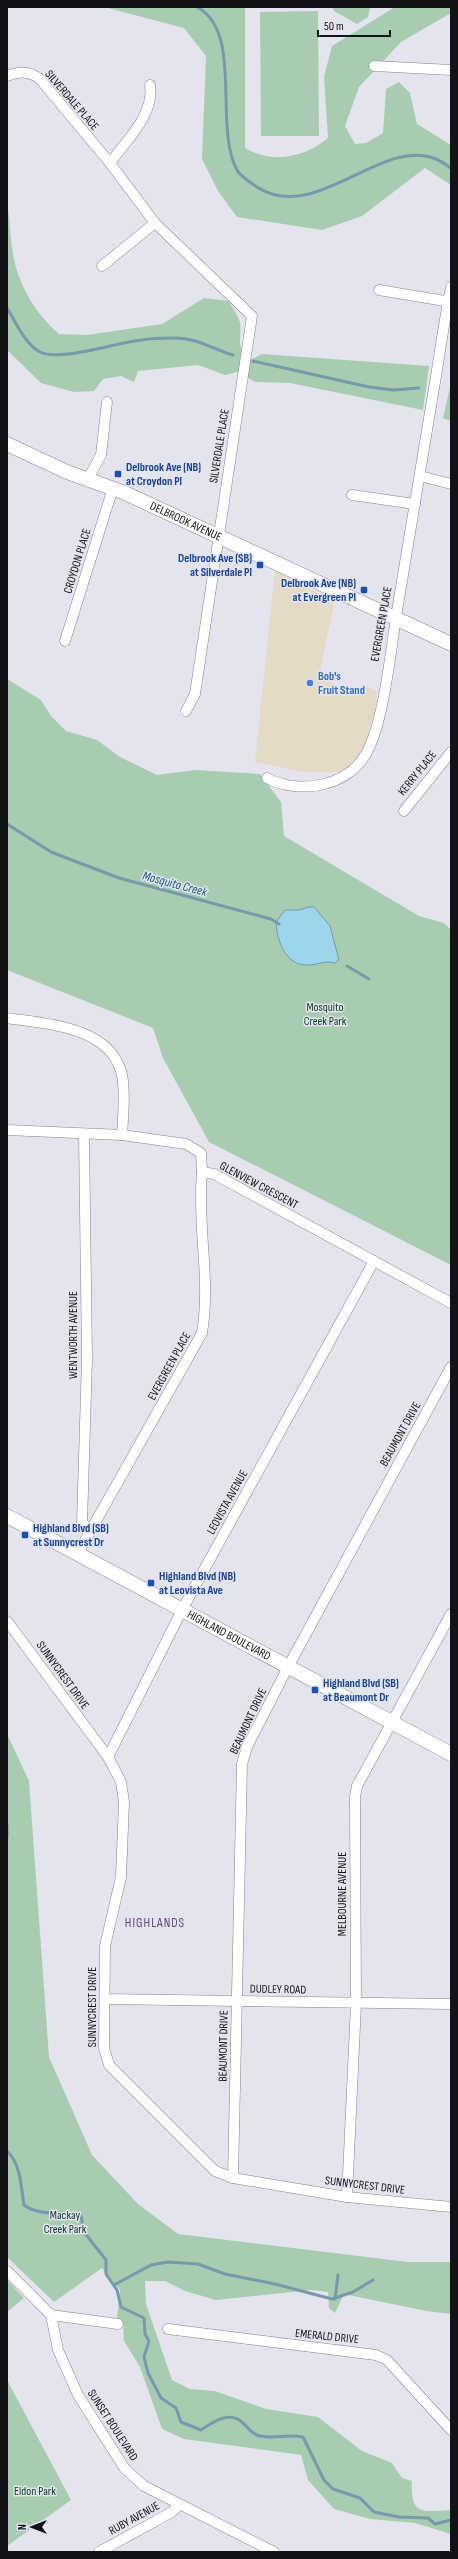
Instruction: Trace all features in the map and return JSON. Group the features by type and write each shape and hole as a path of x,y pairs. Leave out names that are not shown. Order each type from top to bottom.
{"street":[{"path":"374,66 451,70"},
{"name":"SILVERDALE PLACE","path":"7,76 19,72 28,72 39,78 110,163 155,223 252,316 194,694 186,711"},
{"path":"110,163 146,113 152,95 150,85"},
{"path":"102,266 155,223"},
{"name":"EVERGREEN PLACE","path":"267,778 275,782 299,787 318,785 345,776 359,764 367,752 378,720 451,286"},
{"path":"380,290 449,301"},
{"path":"88,479 101,455 107,402"},
{"name":"DELBROOK AVENUE","path":"7,444 41,461 113,488 451,644"},
{"path":"420,476 451,484"},
{"name":"CROYDON PLACE","path":"65,641 113,488"},
{"path":"352,495 415,504"},
{"name":"KERRY PLACE","path":"404,811 451,752"},
{"path":"7,1018 76,1029 112,1052 122,1073 122,1135"},
{"name":"GLENVIEW CRESCENT","path":"7,1130 84,1135 122,1135 186,1144 201,1152 202,1172 214,1174 451,1303"},
{"name":"WENTWORTH AVENUE","path":"84,1135 87,1359 82,1522 91,1530"},
{"name":"EVERGREEN PLACE","path":"78,1553 202,1333 206,1306 200,1201 202,1172"},
{"name":"LEOVISTA AVENUE","path":"108,1758 182,1610 374,1262"},
{"name":"BEAUMONT DRIVE","path":"234,2178 242,1764 247,1748 288,1667 451,1367"},
{"name":"HIGHLAND BOULEVARD","path":"7,1516 451,1754"},
{"name":"MELBOURNE AVENUE","path":"347,2197 356,2004 355,1797 357,1786 451,1614"},
{"name":"SUNNYCREST DRIVE","path":"7,1621 108,1758 121,1782 124,1802 121,1877 105,1946 104,2048 109,2065 215,2171 234,2178 347,2197 451,2207"},
{"name":"DUDLEY ROAD","path":"105,1998 356,2004 451,2004"},
{"path":"7,2271 51,2315 118,2324"},
{"name":"SUNSET BOULEVARD","path":"51,2315 58,2350 78,2395 125,2469 144,2486 274,2552"},
{"name":"EMERALD DRIVE","path":"168,2329 376,2355 386,2360 451,2430"},
{"name":"RUBY AVENUE","path":"98,2552 172,2512 179,2505"}],"shaded area":[{"path":"275,570 333,602 333,609 322,660 321,672 324,678 338,686 371,688 377,691 376,711 367,752 347,772 303,772 255,762"}],"green space":[{"path":"104,7 245,7 245,148 255,153 277,157 298,154 309,150 328,138 324,77 332,46 395,7 451,7 451,13 401,42 359,87 345,126 355,144 366,143 383,133 386,89 399,82 410,93 417,124 451,145 451,185 425,168 362,216 322,230 237,217 218,191 202,159 206,56 184,28"},
{"path":"332,7 370,7 368,17 357,24 334,11"},
{"path":"318,11 319,136 261,136 260,12"},
{"path":"7,204 12,247 17,272 27,295 41,315 59,334 87,335 162,324 204,298 229,301 240,323 241,347 246,355 252,359 262,354 429,366 423,410 290,383 255,382 238,372 225,375 198,365 138,371 134,382 121,376 103,379 94,391 74,392 41,383 7,350"},
{"path":"451,383 451,421 443,418"},
{"name":"Mosquito Creek Park","path":"7,679 41,700 51,716 66,731 97,740 120,757 157,775 196,770 260,774 281,802 284,836 419,916 444,923 451,930 451,1265 209,1142 163,1058 153,1028 7,970"},
{"name":"Mackay Creek Park","path":"7,1734 29,1781 49,2057 92,2155 138,2204 178,2234 408,2262 451,2262 451,2314 426,2311 344,2294 335,2313 329,2308 328,2292 311,2290 216,2300 185,2291 165,2281 145,2281 146,2304 172,2380 190,2389 215,2391 266,2409 318,2417 362,2451 392,2463 402,2478 412,2481 413,2500 416,2506 420,2509 425,2511 451,2510 451,2534 415,2523 370,2519 334,2509 308,2480 301,2455 184,2439 162,2429 140,2367 124,2341 123,2321 117,2320 120,2290 102,2268 54,2302 7,2257"},
{"path":"7,2280 24,2298 7,2312"},
{"name":"Eldon Park","path":"7,2380 71,2500 7,2546"}],"water":[{"path":"314,907 330,926 339,960 335,963 328,962 312,965 300,964 288,957 280,944 276,922 285,910 299,910"}],"waterway":[{"path":"197,7 211,19 220,37 224,58 227,129 230,151 238,172 257,187 279,196 302,195 325,189 393,159 415,155 436,159 451,168"},
{"path":"7,308 30,344 40,352 49,354 61,355 75,353 146,339 183,338 233,355"},
{"path":"253,361 369,387 393,390 419,388"},
{"name":"Mosquito Creek","path":"7,824 51,852 119,878 271,919 279,924"},
{"name":"Mosquito Creek","path":"347,966 369,979"},
{"path":"7,1825 7,1838"},
{"path":"7,2151 12,2156 18,2169 24,2205 39,2212 71,2213 81,2216 84,2232 106,2260 106,2274 117,2290 121,2307 144,2318 145,2334 149,2341 144,2357 148,2373 161,2398 176,2408 181,2422 201,2430 216,2421 227,2417 233,2417 238,2419 252,2432 260,2436 303,2437 324,2480 333,2489 360,2498 374,2512 399,2517 428,2518 435,2524 451,2520"},
{"path":"114,2285 151,2265 168,2262 198,2264 225,2274 275,2284 332,2299 353,2292 373,2280"},
{"path":"335,2299 338,2275"}],"place":[{"name":"Delbrook Ave (NB) at Croydon Pl","path":"118,474"},
{"name":"Delbrook Ave (SB) at Silverdale Pl","path":"260,565"},
{"name":"Delbrook Ave (NB) at Evergreen Pl","path":"364,590"},
{"name":"Bob's Fruit Stand","path":"310,683"},
{"name":"Highland Blvd (SB) at Sunnycrest Dr","path":"25,1535"},
{"name":"Highland Blvd (NB) at Leovista Ave","path":"151,1583"},
{"name":"Highland Blvd (SB) at Beaumont Dr","path":"315,1690"}],"district":[{"name":"HIGHLANDS","path":"155,1922"}]}
